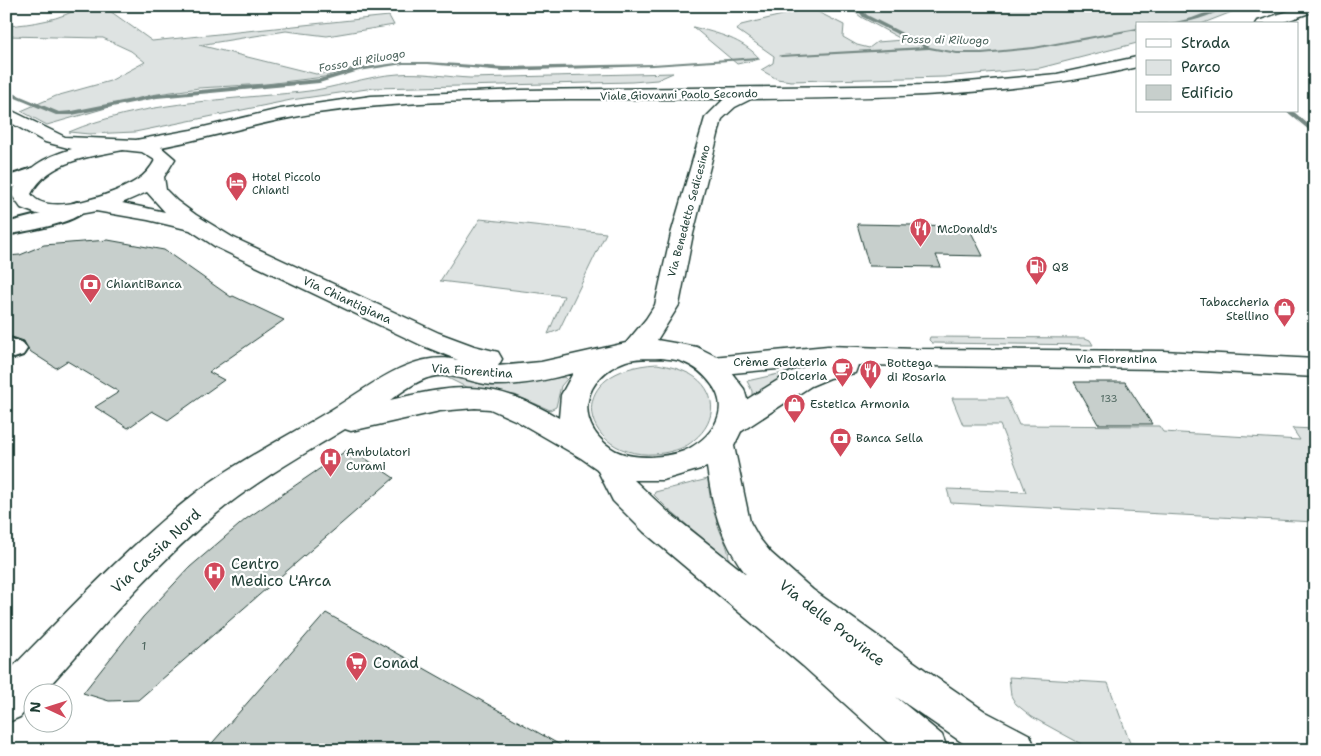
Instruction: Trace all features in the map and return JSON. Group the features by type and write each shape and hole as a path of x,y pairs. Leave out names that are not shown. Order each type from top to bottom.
{"main road":[{"path":"1269,22 1315,7"},
{"name":"Viale Giovanni Paolo Secondo","path":"128,145 168,141 308,109 382,100 454,97 888,92 979,87 1053,79 1136,62"},
{"path":"693,94 706,105 714,118 729,103 747,94"},
{"path":"6,113 54,140 77,144 128,145 151,148 161,153 165,160"},
{"name":"Via Benedetto Sedicesimo","path":"626,352 656,324 667,305 682,234 714,118"},
{"name":"Viale Giovanni Paolo Secondo","path":"165,160 221,129"},
{"path":"6,131 43,150 46,154 42,169"},
{"path":"29,205 21,194 24,183 42,169 82,152 128,145"},
{"name":"Via Chiantigiana","path":"6,202 53,210 85,207 129,194 155,178 164,168 165,160"},
{"name":"Via Chiantigiana","path":"155,178 156,190 161,198 201,228 277,268 401,325 407,335 414,359 420,370 439,385 466,397"},
{"name":"Via Chiantigiana","path":"85,207 148,214 201,228"},
{"path":"667,305 672,323 700,360 722,376 734,398 735,410 725,433"},
{"name":"Via Fiorentina","path":"401,325 455,350 478,357 523,362 583,360"},
{"name":"Via Fiorentina","path":"420,370 438,367 486,374 517,375 542,371 583,360 657,348 700,360 816,356 1163,360 1315,368"},
{"name":"Via Fiorentina","path":"626,352 590,370 574,394 572,418 582,439 601,456 625,467 641,468 678,466 708,453 725,433 790,385 814,374 847,365 916,358"},
{"name":"Via Cassia Nord","path":"6,703 122,582 202,507 276,456 420,370"},
{"name":"Via Cassia Nord","path":"328,426 389,410 466,397 491,399 512,407 601,456"},
{"name":"Via delle Province","path":"725,433 726,496 733,520 746,547 758,562 803,602 944,707 978,730 1015,750"},
{"path":"601,456 618,484 649,515 816,653 927,750"}],"street":[{"path":"6,184 42,169"},
{"path":"6,228 29,205"},
{"path":"6,228 56,217 85,207"}],"green space":[{"path":"83,6 103,6 152,41 389,16 394,25 327,36 286,31 199,45 316,74 362,67 324,77 266,84 199,88 151,95 47,125 21,111 56,96 110,81 145,62 131,51 103,38 6,36 6,26 46,20 65,15"},
{"path":"847,6 1247,6 1206,22 1136,22 1136,43 1040,68 944,77 791,81 777,79 761,70 773,63 774,56 737,30 741,25 803,10 814,10 844,25 843,37 857,45 869,48 877,42 903,40 861,17"},
{"path":"693,27 720,34 738,42 746,46 760,59 737,64"},
{"path":"673,73 657,80 632,82 374,88 291,100 135,132 89,134 69,132 124,114 153,108 313,90 386,75 425,74 470,78"},
{"path":"480,219 606,233 559,330 548,334 564,296 440,281"},
{"path":"930,337 1085,338 1090,340 1093,345 932,343 929,340"},
{"path":"657,364 690,374 699,381 706,388 710,397 711,415 702,432 684,447 663,453 636,453 615,445 600,432 592,416 593,398 604,382 624,370"},
{"path":"801,369 752,399 752,391 747,381"},
{"path":"444,376 489,381 518,381 563,377 567,379 561,386 556,407 550,410 515,395 472,390"},
{"path":"952,398 1007,398 1019,425 1159,426 1163,432 1300,440 1292,428 1315,429 1315,522 951,503 947,489 1026,492 1000,425 963,425"},
{"path":"708,479 712,506 728,550 729,560 669,510 654,495 655,492"},
{"path":"1009,677 1108,683 1130,743 1219,750 1092,750 1032,717 1016,704 1011,696"}],"building":[{"name":"McDonald's","path":"857,224 968,226 983,256 936,255 941,267 869,266"},
{"path":"108,240 164,250 231,297 233,296 284,320 209,372 224,380 168,420 152,411 128,428 95,407 119,392 67,361 56,368 28,350 24,341 6,335 6,256 20,255 44,245"},
{"path":"1074,382 1125,382 1152,424 1098,424"},
{"name":"Centro Medico L'Arca","path":"350,448 394,478 138,700 109,701 83,693 143,617 190,567 246,519"},
{"name":"Conad","path":"326,613 569,750 206,750"}],"waterway":[{"path":"857,6 865,16 929,48"},
{"name":"Fosso di Riluogo","path":"1179,22 1193,19 1228,6"},
{"name":"Fosso di Riluogo","path":"929,48 957,53 982,53 1034,48 1136,29"},
{"path":"1311,33 1315,34"},
{"name":"Fosso di Riluogo","path":"781,56 929,48"},
{"name":"Fosso di Riluogo","path":"6,92 58,114 72,113 157,96 319,81 359,70 403,63 503,69 653,65 757,58"},
{"path":"1290,112 1315,133"}],"place":[{"name":"Hotel Piccolo Chianti","path":"236,202"},
{"name":"McDonald's","path":"921,248"},
{"name":"Q8","path":"1036,286"},
{"name":"ChiantiBanca","path":"90,303"},
{"name":"Tabaccheria Stellino","path":"1285,328"},
{"name":"Crème Gelateria Dolceria","path":"843,388"},
{"name":"Bottega di Rosaria","path":"871,389"},
{"name":"Estetica Armonia","path":"794,423"},
{"name":"Banca Sella","path":"840,457"},
{"name":"Ambulatori Curami","path":"330,478"},
{"name":"Centro Medico L'Arca","path":"215,592"},
{"name":"Conad","path":"357,682"}]}
